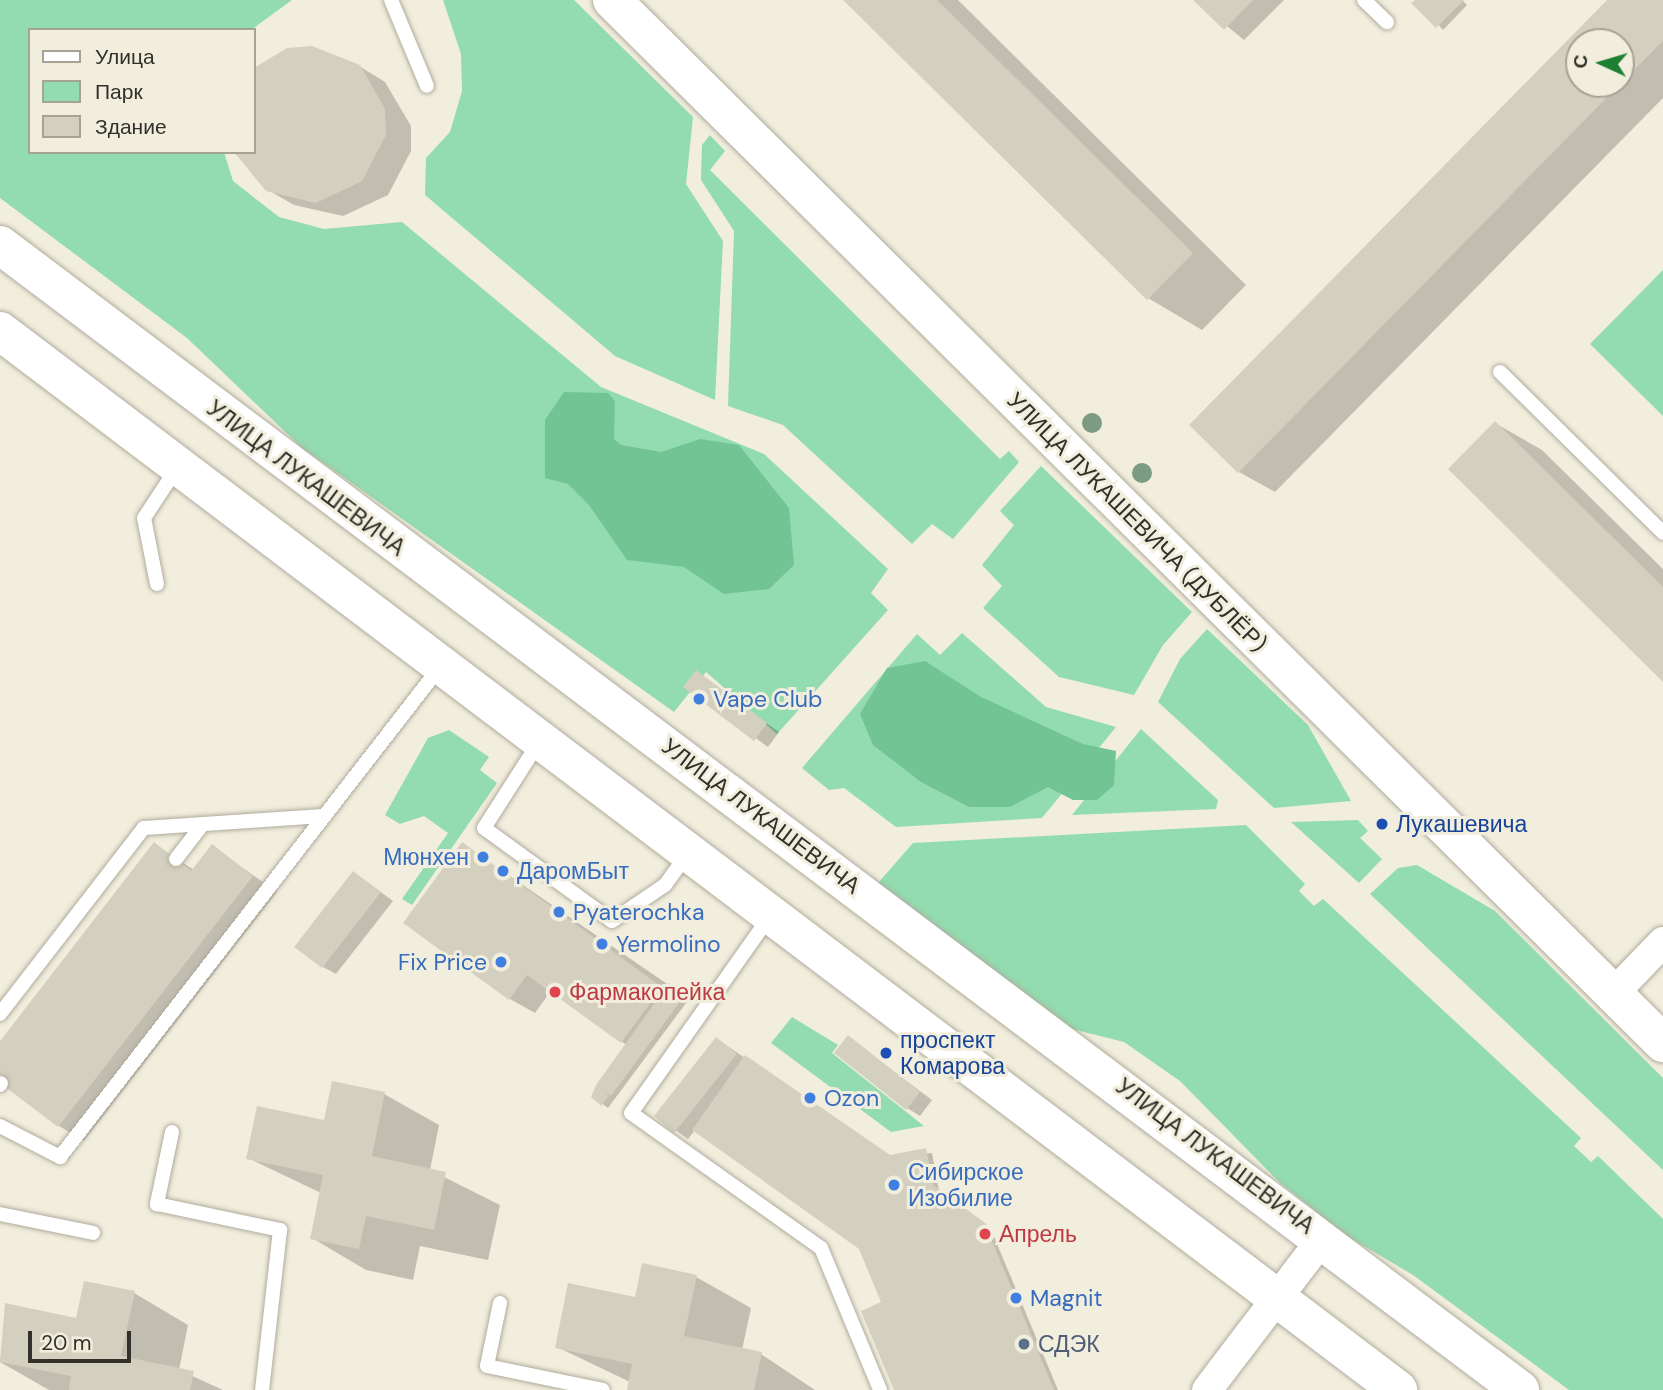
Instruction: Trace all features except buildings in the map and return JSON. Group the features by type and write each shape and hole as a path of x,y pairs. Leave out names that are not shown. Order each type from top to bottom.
{"main road":[{"name":"УЛИЦА ЛУКАШЕВИЧА (ДУБЛЁР)","path":"612,0 1663,1043"},
{"name":"УЛИЦА ЛУКАШЕВИЧА","path":"0,245 1323,1238 1520,1390"},
{"path":"0,331 1277,1300 1387,1387"}],"street":[{"path":"1613,993 1663,942"},
{"path":"1208,1390 1323,1238"}],"lane":[{"path":"391,0 427,86"},
{"path":"1364,0 1387,22"},
{"path":"1500,372 1663,533"},
{"path":"158,584 144,519 178,467"},
{"path":"0,1126 60,1157 441,666"},
{"path":"540,741 484,828 612,921 665,885 688,853"},
{"path":"0,1014 144,828 324,816"},
{"path":"176,859 202,824"},
{"path":"771,915 631,1113 821,1248 880,1390"},
{"path":"172,1132 157,1204 280,1230 262,1390"},
{"path":"0,1214 93,1233"},
{"path":"500,1303 487,1366 603,1390"}],"green space":[{"path":"0,0 292,0 254,28 28,28 28,154 225,154 233,181 279,217 324,229 402,222 601,387 764,454 888,569 871,593 888,610 777,734 706,672 674,712 301,447 187,338 0,198"},
{"path":"443,0 574,0 693,117 686,184 723,241 715,400 615,356 425,195 426,158 450,132 462,91 461,54"},
{"path":"710,135 725,151 710,170 1000,459 1009,451 1019,462 953,539 932,524 912,544 783,425 728,406 734,231 701,180 702,145"},
{"path":"1663,270 1663,416 1590,344"},
{"path":"564,392 608,393 615,401 614,439 621,445 661,452 700,439 739,445 789,508 794,565 769,589 724,594 684,567 627,560 589,505 568,484 545,478 545,420"},
{"path":"1041,466 1192,612 1163,645 1134,695 1059,677 983,608 1002,586 982,565 1014,525 1000,511"},
{"path":"1207,629 1308,725 1351,801 1274,808 1158,702 1180,659"},
{"path":"962,633 1046,707 1116,727 1042,818 896,827 844,788 829,790 802,768 917,634 940,655"},
{"path":"925,661 981,697 1083,744 1116,751 1114,785 1097,800 1073,800 1048,787 1010,807 969,807 921,782 873,745 860,714 887,668"},
{"path":"1141,729 1218,800 1216,809 1072,815"},
{"path":"449,730 489,757 480,770 497,783 412,905 402,899 448,833 424,816 400,824 385,815 428,738"},
{"path":"1358,820 1368,831 1360,838 1382,859 1359,883 1291,822"},
{"path":"1246,825 1305,884 1299,891 1314,906 1323,899 1581,1138 1574,1146 1591,1162 1598,1156 1663,1219 1663,1390 1569,1390 1413,1275 1347,1236 1279,1182 1180,1081 1124,1042 1068,1028 878,883 913,843"},
{"path":"1417,865 1495,911 1663,1078 1663,1170 1370,894 1398,868"},
{"path":"792,1017 838,1045 832,1053 924,1126 891,1132 771,1043"}],"place":[{"name":"Vape Club","path":"699,699"},
{"name":"Лукашевича","path":"1382,824"},
{"name":"Мюнхен","path":"483,857"},
{"name":"ДаромБыт","path":"503,871"},
{"name":"Pyaterochka","path":"559,912"},
{"name":"Yermolino","path":"602,944"},
{"name":"Fix Price","path":"501,962"},
{"name":"Фармакопейка","path":"555,992"},
{"name":"проспект Комарова","path":"886,1053"},
{"name":"Ozon","path":"810,1098"},
{"name":"Сибирское Изобилие","path":"894,1185"},
{"name":"Апрель","path":"985,1234"},
{"name":"Magnit","path":"1016,1298"},
{"name":"СДЭК","path":"1024,1344"}]}
